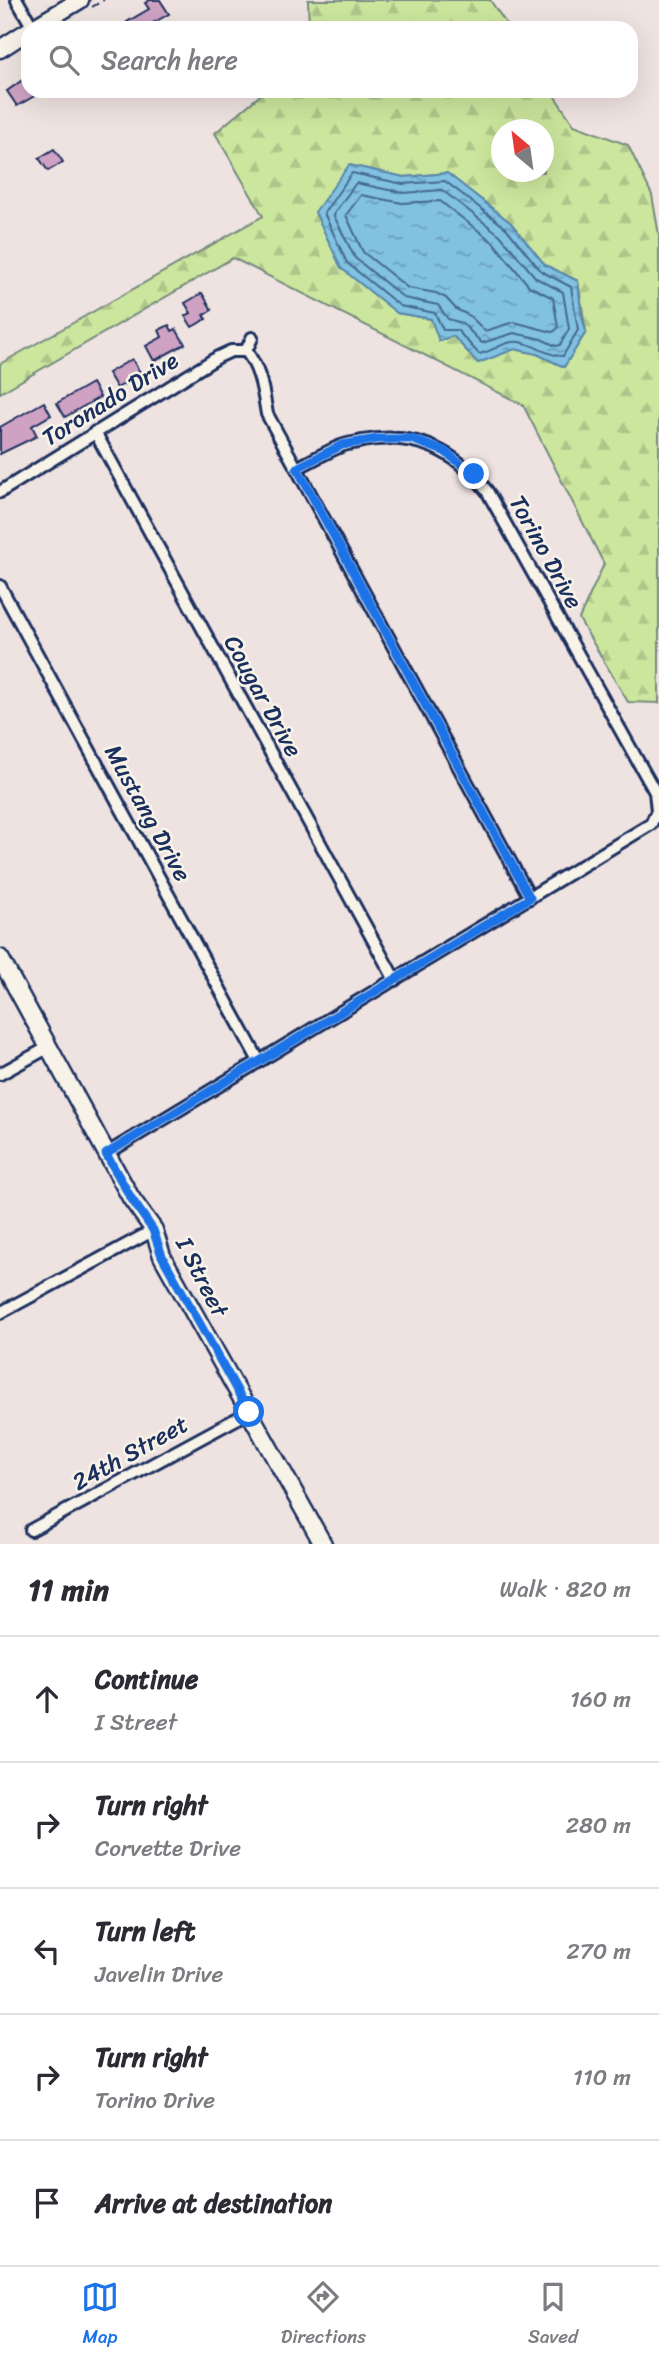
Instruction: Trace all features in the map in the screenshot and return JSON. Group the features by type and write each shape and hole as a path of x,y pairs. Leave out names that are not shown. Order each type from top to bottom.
{"street":[{"path":"17,0 29,21"},
{"path":"45,21 80,0"},
{"path":"0,49 21,36"},
{"path":"106,1154 530,898 267,414 260,376 246,351 252,338"},
{"name":"Toronado Drive","path":"0,492 218,357 231,351 246,351"},
{"name":"Cougar Drive","path":"95,432 395,980"},
{"name":"Torino Drive","path":"297,468 342,445 377,439 411,439 444,451 474,474 487,491 655,792 657,811 651,824 530,898"},
{"name":"Mustang Drive","path":"0,586 259,1061"},
{"name":"I Street","path":"0,958 106,1154 153,1230 162,1256 323,1544"},
{"path":"0,1074 49,1047"},
{"path":"0,1312 153,1230"},
{"name":"24th Street","path":"31,1530 249,1412"}],"green space":[{"path":"308,0 490,0 504,21 309,21"},
{"path":"257,98 556,98 574,125 628,145 652,195 659,235 659,703 628,702 579,619 604,564 523,405 233,258 0,393 0,364 263,216 215,133","holes":["349,165 404,177 447,173 511,223 545,265 578,281 586,332 564,367 537,354 514,349 478,363 453,335 431,319 397,313"]}],"water":[{"path":"349,165 404,177 447,173 511,223 545,265 578,281 586,332 564,367 537,354 515,349 478,363 453,336 439,341 431,319 397,313 341,268 315,212"}],"building":[{"path":"160,0 169,14 156,21 129,21 149,9 145,3"},
{"path":"21,81 21,98 31,98 17,106 7,91"},
{"path":"54,149 63,162 48,171 39,158"},
{"path":"202,293 212,310 204,315 206,319 192,327 185,316 191,313 185,303"},
{"path":"169,325 172,331 176,329 185,344 154,361 146,346 162,337 159,330"},
{"path":"132,359 141,374 117,388 108,373"},
{"path":"92,383 100,397 65,417 57,403"},
{"path":"44,402 51,415 32,426 37,436 0,454 0,427"}],"route":[{"path":"249,1412 162,1256 153,1230 106,1154 530,898 297,468 342,445 377,439 411,439 444,451 474,474"}]}
